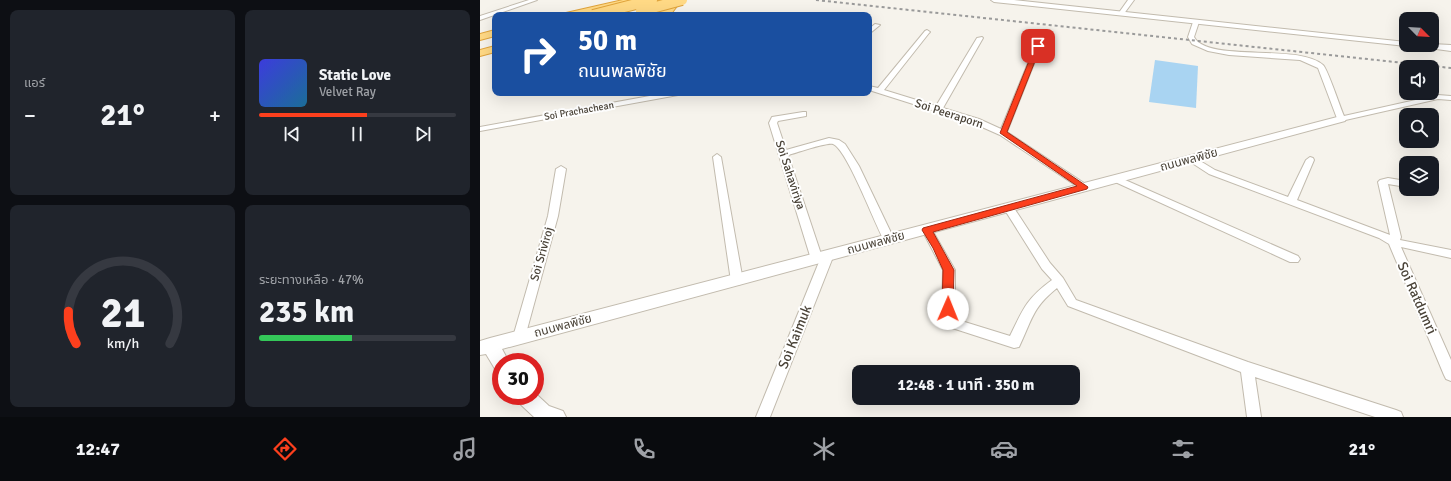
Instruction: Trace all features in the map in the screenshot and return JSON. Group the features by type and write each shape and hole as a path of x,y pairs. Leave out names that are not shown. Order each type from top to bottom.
{"highway":[{"path":"582,12 635,0"},
{"path":"645,0 672,6 668,12"},
{"path":"605,12 652,0"},
{"path":"636,12 682,0"},
{"path":"480,37 492,34"},
{"path":"480,44 492,41"},
{"path":"480,53 492,50"},
{"path":"480,61 492,58"}],"street":[{"path":"498,12 534,0"},
{"path":"994,0 1399,43"},
{"path":"1121,14 1131,0"},
{"path":"480,18 492,14"},
{"path":"1196,22 1191,36 1194,43 1208,49 1229,53 1301,58 1313,62 1320,67 1342,119 1438,97 1451,98"},
{"path":"872,29 877,25"},
{"path":"879,92 927,32"},
{"path":"938,110 980,38"},
{"path":"1003,133 1037,58 1038,46"},
{"path":"1439,47 1451,48"},
{"name":"Soi Peeraporn","path":"872,89 976,121 1003,133 1084,187"},
{"name":"Soi Prachachean","path":"480,129 662,96"},
{"name":"Soi Sahaviriya","path":"803,114 773,121 783,154 822,258"},
{"name":"ถนนพลพิชัย","path":"485,346 822,258 1008,207 1342,119"},
{"path":"783,154 829,141 836,142 842,146 854,166 890,239"},
{"path":"717,156 737,280"},
{"path":"1192,159 1212,172 1383,235 1393,242 1451,254"},
{"path":"1291,201 1310,160"},
{"name":"Soi Sriviroj","path":"519,337 553,216 561,169"},
{"path":"1116,179 1294,259"},
{"path":"1393,242 1396,237 1383,182 1388,181 1399,183"},
{"path":"1008,207 1046,266 1059,281 1072,303 1247,368 1396,417"},
{"path":"927,230 949,270 948,315 950,322 1014,343 1027,313 1039,296 1059,281"},
{"name":"Soi Ratdumri","path":"1393,242 1451,375"},
{"name":"Soi Kaimuk","path":"763,417 822,258"},
{"path":"485,346 492,354"},
{"path":"1247,368 1254,417"},
{"path":"535,405 543,413 556,417"}],"water":[{"path":"1155,60 1198,66 1196,108 1149,102"}],"railway":[{"path":"816,0 1451,68"}],"route":[{"path":"948,309 949,270 927,230 1084,187 1003,133 1038,46"}]}
